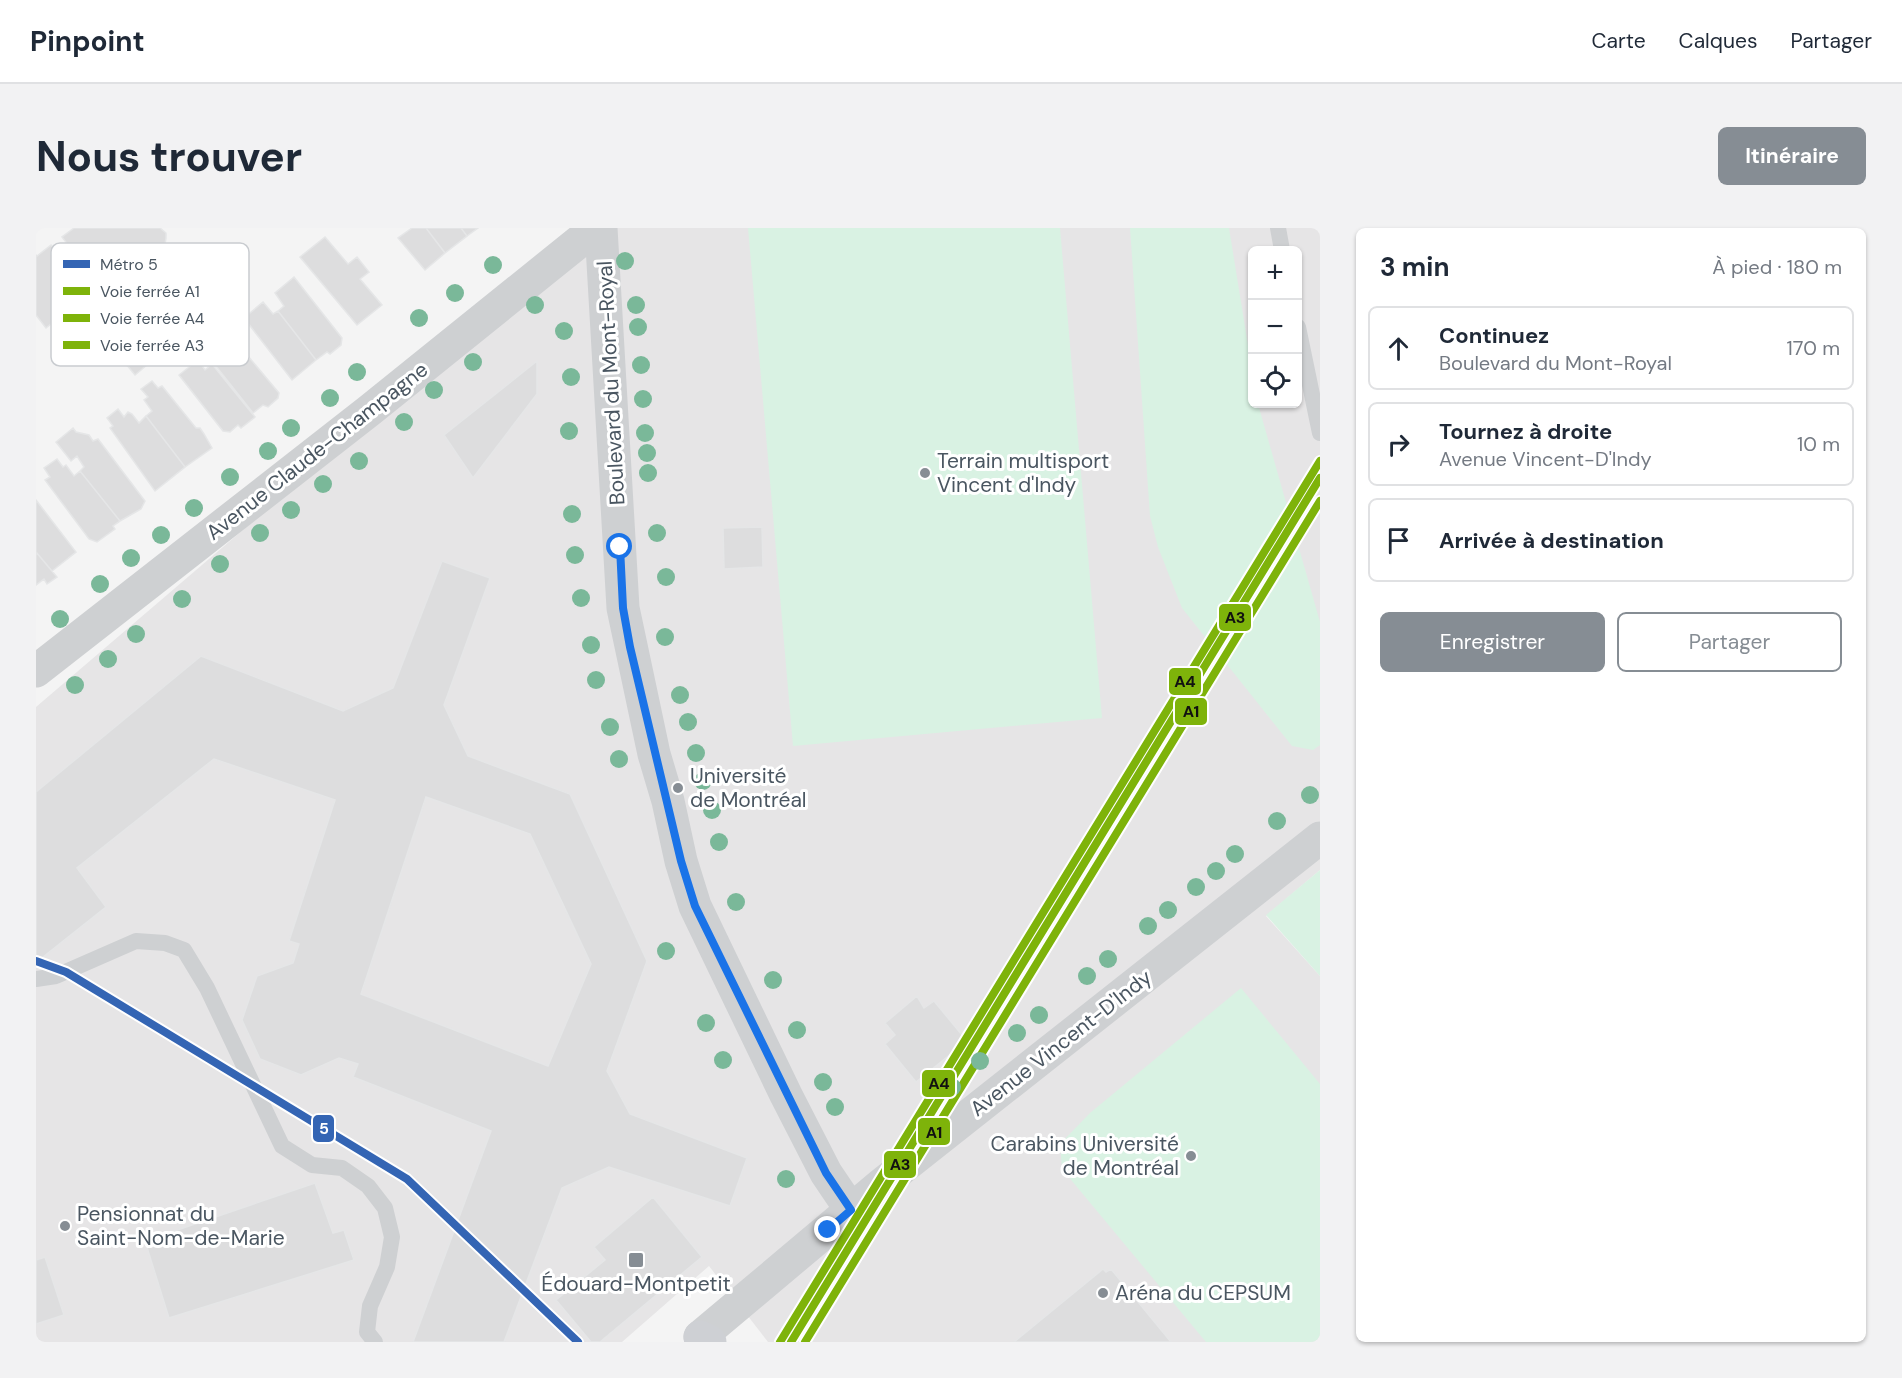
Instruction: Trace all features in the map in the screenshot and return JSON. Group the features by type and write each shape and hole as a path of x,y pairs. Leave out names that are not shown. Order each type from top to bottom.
{"street":[{"name":"Avenue Claude-Champagne","path":"36,671 370,410 596,228"},
{"name":"Boulevard du Mont-Royal","path":"601,228 623,608 654,754 668,801 681,861 695,906 781,1084 826,1173 851,1210"},
{"name":"Avenue Vincent-D'Indy","path":"701,1341 851,1210 1320,838"}],"lane":[{"path":"1278,228 1281,246"},
{"path":"1302,346 1320,433"},
{"path":"36,979 56,976 136,941 165,943 184,950 207,988 282,1146 312,1165 342,1168 368,1186 385,1208 392,1238 387,1267 370,1306 367,1332 375,1342"}],"shaded area":[{"name":"Université de Montréal","path":"596,228 1320,228 1320,870 1266,916 1320,976 1320,1342 768,1342 709,1266 622,1342 36,1342 36,707"}],"green space":[{"name":"Terrain multisport Vincent d'Indy","path":"748,228 1060,228 1102,718 793,746"},
{"path":"1130,228 1229,228 1248,345 1248,408 1259,408 1320,622 1320,745 1313,750 1292,746 1182,608 1158,547 1150,516"},
{"path":"1320,870 1320,976 1266,915"},
{"name":"Carabins Université de Montréal","path":"1241,988 1320,1084 1320,1342 1206,1342 1062,1169 1060,1144 1090,1113"}],"building":[{"path":"74,228 160,228 166,233 165,243 66,243 62,237"},
{"path":"412,228 426,228 445,253 425,270 398,238"},
{"path":"426,228 461,228 467,236 445,253"},
{"path":"461,228 478,228 467,236"},
{"path":"325,237 348,264 357,257 369,272 360,279 382,305 357,325 300,257"},
{"path":"51,245 51,324 46,328 36,315 37,256"},
{"path":"294,277 342,338 341,345 330,354 327,352 316,360 278,311 284,306 275,293"},
{"path":"263,302 273,314 278,311 316,360 292,380 249,324 249,314"},
{"path":"249,357 279,393 278,398 268,407 263,405 253,413 216,366 249,366"},
{"path":"537,361 537,394 473,478 444,435"},
{"path":"128,366 146,366 135,375"},
{"path":"190,366 202,366 205,370 214,366 255,417 241,428 238,425 230,432 223,431 179,375"},
{"path":"152,381 158,388 162,386 196,428 200,428 212,448 185,467 146,416 152,411 144,400 148,397 141,389"},
{"path":"118,409 124,417 128,412 132,414 139,423 146,416 185,467 155,491 110,428 113,426 107,418"},
{"path":"73,428 76,432 89,435 93,441 98,439 145,501 141,509 120,521 80,471 84,467 77,456 71,461 56,442"},
{"path":"57,459 63,467 66,465 74,476 80,471 120,521 113,526 115,529 97,542 89,539 45,480 50,477 44,468"},
{"path":"36,500 76,552 52,571 36,552"},
{"path":"762,527 763,567 724,569 723,528"},
{"path":"36,552 57,577 47,584 44,579 36,585"},
{"path":"442,561 490,578 444,705 468,756 570,794 647,961 607,1071 630,1114 747,1158 730,1206 609,1167 562,1188 504,1342 413,1342 491,1131 353,1077 358,1064 339,1058 301,1075 260,1059 242,1020 257,976 293,963 299,944 289,941 335,800 214,759 77,868 106,907 38,961 36,959 36,792 201,656 343,711 393,688","holes":["426,797 530,834 591,964 548,1066 361,994"]},
{"path":"917,996 924,1008 934,1001 967,1041 916,1082 885,1044 895,1035 885,1023"},
{"path":"315,1183 333,1233 344,1230 354,1260 169,1318 145,1241"},
{"path":"653,1197 702,1257 600,1342 591,1342 556,1300 605,1260 594,1247"},
{"path":"45,1257 64,1315 36,1324 36,1260"},
{"name":"Aréna du CEPSUM","path":"1103,1269 1106,1272 1111,1269 1171,1342 1014,1342"}],"metro line":[{"name":"5","path":"36,961 66,972 407,1179 578,1342"}],"rail line":[{"name":"A4","path":"780,1342 1320,461"},
{"name":"A3","path":"791,1342 1320,478"},
{"name":"A1","path":"805,1342 1320,501"}],"place":[{"name":"Terrain multisport Vincent d'Indy","path":"925,473"},
{"name":"Université de Montréal","path":"678,788"},
{"name":"Carabins Université de Montréal","path":"1191,1156"},
{"name":"Pensionnat du Saint-Nom-de-Marie","path":"65,1226"},
{"name":"Édouard-Montpetit","path":"636,1260"},
{"name":"Aréna du CEPSUM","path":"1103,1293"}],"route":[{"path":"620,547 623,608 630,647 681,861 695,906 786,1095 826,1173 851,1210 828,1230"}]}
